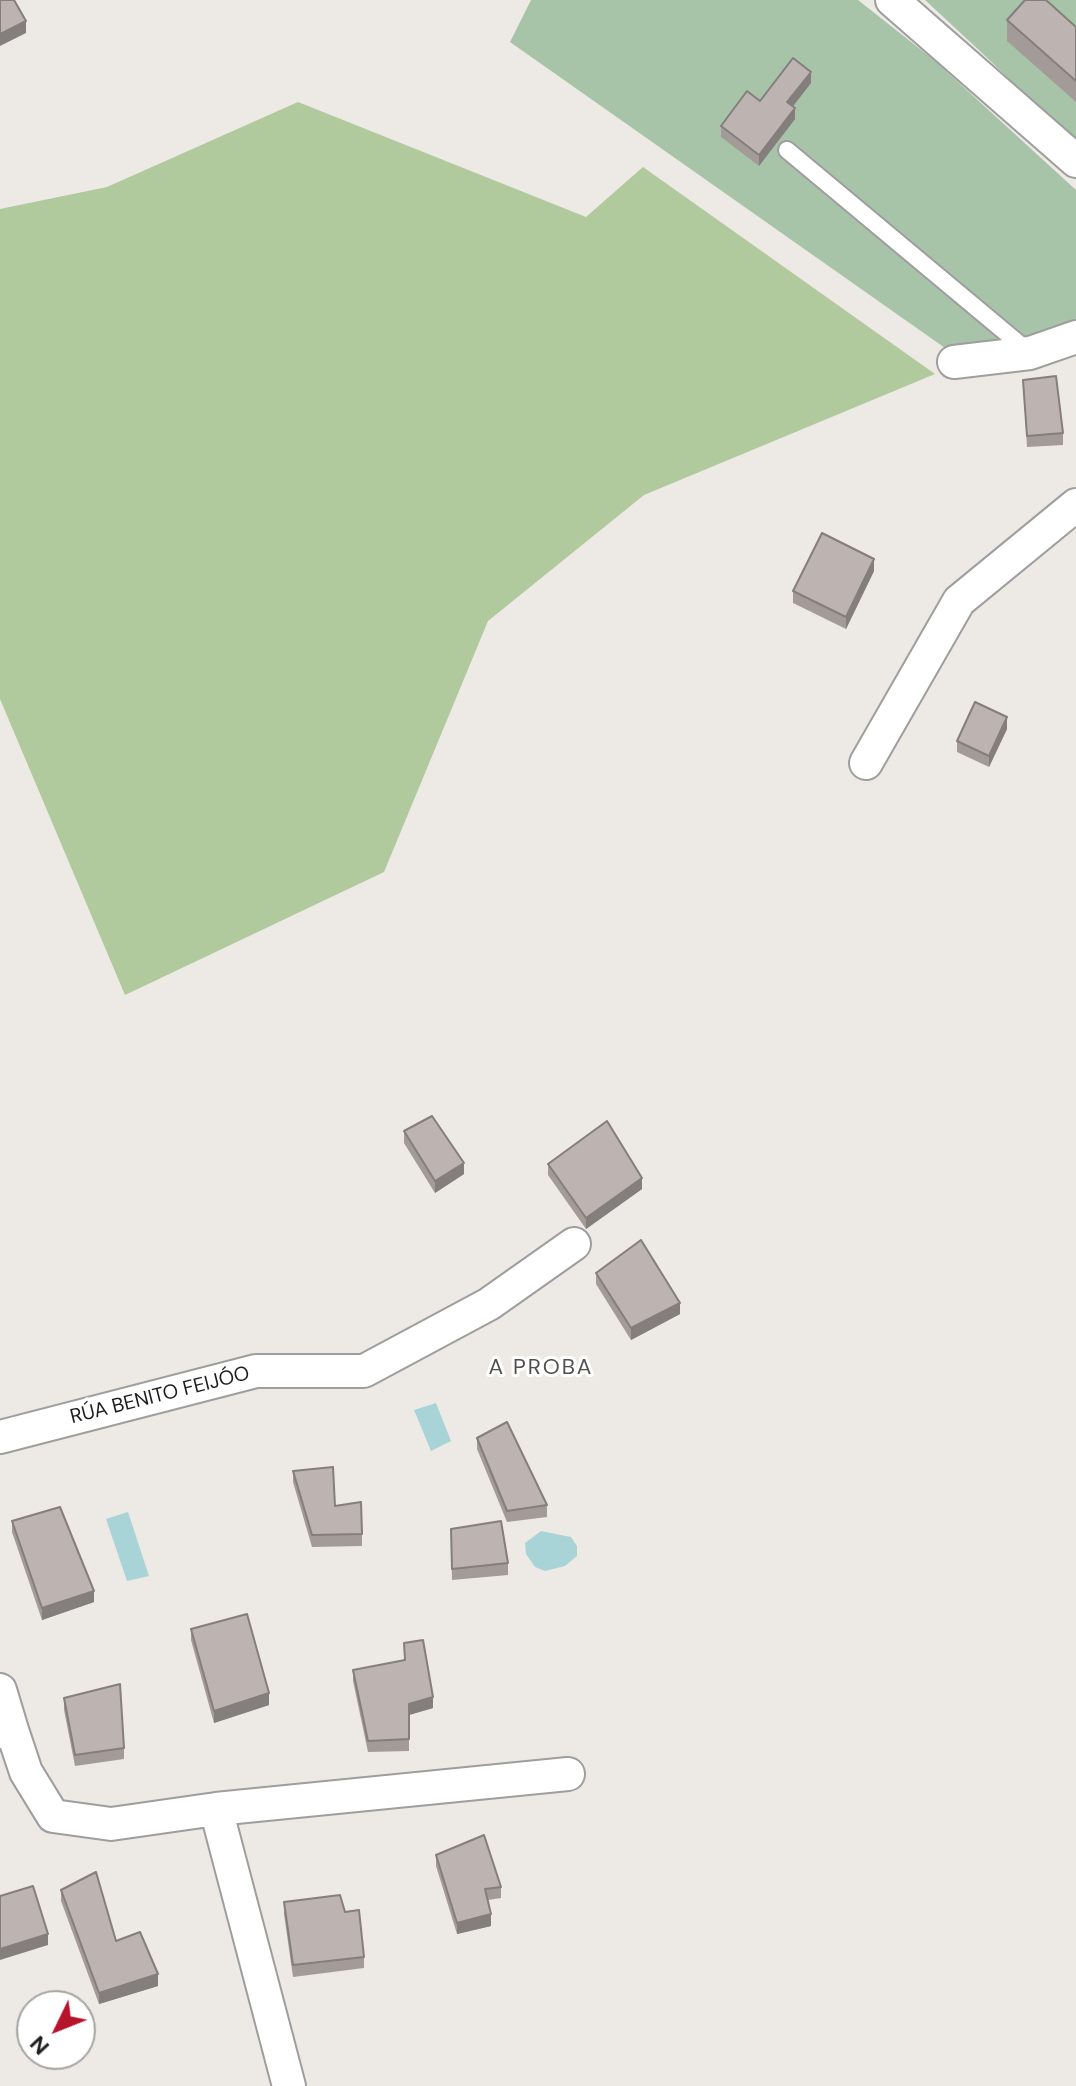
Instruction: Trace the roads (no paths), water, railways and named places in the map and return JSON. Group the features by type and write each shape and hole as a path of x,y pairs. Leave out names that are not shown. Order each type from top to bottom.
{"street":[{"path":"892,0 1076,161"},
{"path":"954,362 1030,353 1076,337"},
{"path":"866,763 959,601 1076,505"},
{"name":"RÚA BENITO FEIJÓO","path":"0,1437 256,1371 364,1371 489,1304 574,1244"},
{"path":"0,1690 6,1731 53,1816 111,1824 216,1809 568,1774"},
{"path":"216,1809 289,2086"}],"lane":[{"path":"787,150 1030,353"}],"water":[{"path":"436,1403 451,1441 431,1451 414,1410"},
{"path":"128,1512 149,1576 127,1581 106,1519"},
{"path":"541,1531 571,1537 577,1546 577,1556 565,1566 545,1571 535,1567 526,1554 525,1543"}],"district":[{"name":"A PROBA","path":"541,1368"}]}
